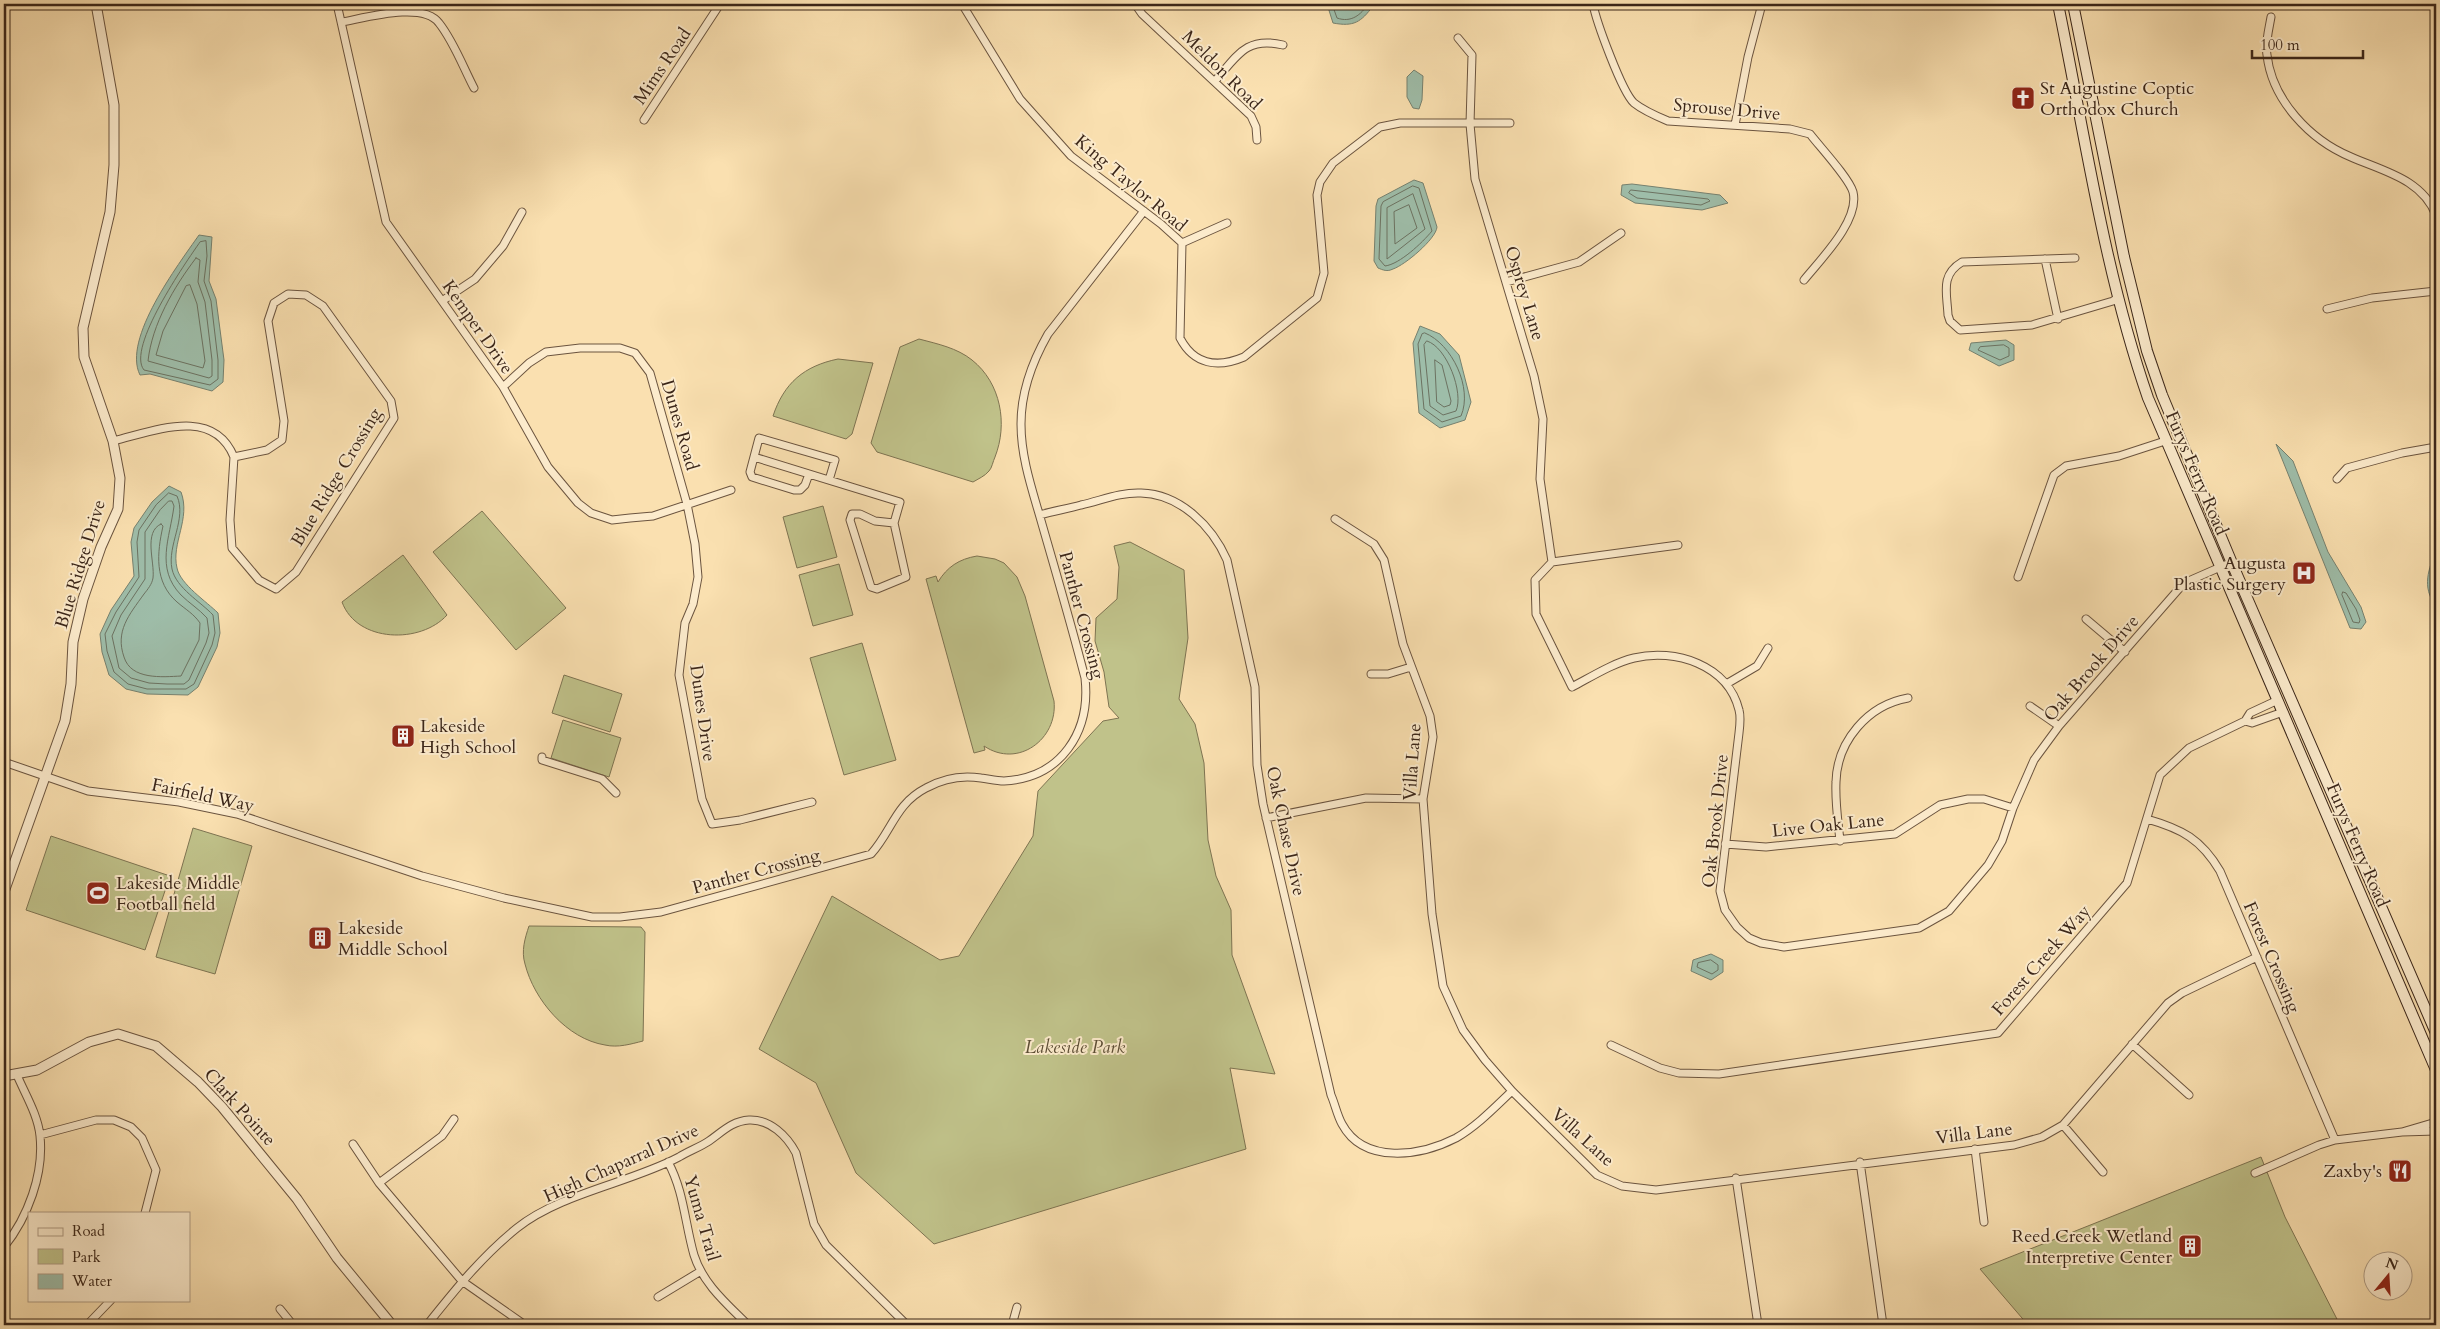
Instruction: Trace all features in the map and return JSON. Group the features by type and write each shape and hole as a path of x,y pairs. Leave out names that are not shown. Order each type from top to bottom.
{"main road":[{"name":"Furys Ferry Road","path":"2058,4 2132,353 2219,568 2278,700 2436,1070"},
{"name":"Furys Ferry Road","path":"2074,4 2124,257 2147,351 2162,395 2232,562 2436,1032"}],"street":[{"name":"Blue Ridge Drive","path":"4,892 65,721 72,684 73,642 83,599 101,547 118,509 120,478 113,440 84,357 83,328 110,212 114,165 114,105 96,4"},
{"name":"Kemper Drive","path":"337,4 386,222 503,387 548,467 578,503 591,513 612,520 653,516 730,490"},
{"name":"Mims Road","path":"644,120 720,4"},
{"name":"King Taylor Road","path":"962,4 1020,99 1071,156 1144,211 1182,244 1180,338 1186,350 1197,359 1215,364 1229,363 1244,357 1317,298 1324,273 1317,195 1320,182 1333,163 1380,127 1400,122 1510,123"},
{"name":"Meldon Road","path":"1135,4 1142,14 1251,116 1256,127 1256,140"},
{"name":"Sprouse Drive","path":"1593,4 1602,35 1632,102 1668,121 1790,130 1810,134 1850,186 1853,191 1855,206 1850,219 1804,280"},
{"path":"1735,125 1748,57 1762,4"},
{"path":"342,22 401,12 425,13 438,21 474,88"},
{"path":"2271,17 2267,54 2277,92 2296,117 2322,141 2349,156 2413,184 2431,201 2436,213"},
{"name":"Osprey Lane","path":"1458,38 1472,55 1470,124 1475,179 1534,376 1543,420 1540,480 1552,562"},
{"path":"1215,82 1242,50 1254,43 1268,41 1283,45"},
{"name":"Panther Crossing","path":"422,876 571,914 592,917 644,915 865,857 876,849 898,811 913,795 940,781 972,778 992,781 1012,780 1034,775 1063,755 1078,735 1086,709 1087,693 1083,670 1028,475 1021,435 1022,405 1029,375 1037,353 1048,334 1144,211"},
{"path":"442,301 475,279 503,246 522,212"},
{"path":"1182,244 1227,223"},
{"path":"1506,282 1579,262 1621,233"},
{"path":"2075,258 1962,262 1953,267 1947,275 1948,315 1950,321 1960,330 2032,326 2113,301 2119,297"},
{"path":"2045,259 2058,319"},
{"path":"2327,309 2372,298 2436,291"},
{"name":"Blue Ridge Crossing","path":"288,294 306,295 323,306 368,368 391,401 394,418 296,572 276,589 259,580 232,548 230,520 234,457 267,450 282,440 284,421 268,322 274,303 288,294"},
{"name":"Dunes Road","path":"503,387 529,363 546,352 604,346 620,348 635,353 650,373 687,504"},
{"path":"113,440 194,425 217,432 228,445 234,457"},
{"path":"809,474 806,485 800,490 757,479 750,472 759,438 834,460 829,480"},
{"path":"2018,577 2054,475 2066,466 2119,456 2166,441"},
{"path":"2338,480 2347,468 2402,453 2436,448"},
{"path":"754,457 900,502 894,523 906,577 877,589 871,587 850,520 852,514 860,514 875,521 894,523"},
{"name":"Oak Chase Drive","path":"1040,515 1121,495 1140,493 1160,496 1179,506 1212,530 1227,560 1255,687 1257,765 1266,818 1331,1095 1342,1124 1352,1136 1365,1146 1382,1152 1397,1154 1426,1149 1457,1137 1481,1120 1512,1091"},
{"name":"Dunes Drive","path":"687,504 695,544 698,577 693,604 685,623 679,675 702,799 712,824 740,820 812,802"},
{"name":"Villa Lane","path":"1335,519 1374,544 1384,560 1390,578 1395,614 1411,667 1430,716 1433,737 1423,799 1432,914 1443,986 1463,1030 1485,1060 1512,1091 1597,1175 1622,1186 1656,1190 1860,1162 2014,1145 2042,1137 2063,1125 2168,1003 2182,993 2257,957"},
{"path":"1678,545 1552,562 1535,580 1536,614 1572,687 1633,658 1660,654 1676,656 1704,666 1728,683 1757,666 1768,648"},
{"name":"Oak Brook Drive","path":"1728,683 1740,711 1740,733 1720,891 1725,910 1737,927 1749,938 1761,943 1784,948 1919,928 1949,911 1988,865 2002,841 2013,808 2034,760 2059,726 2184,583 2232,562"},
{"path":"2086,618 2125,652"},
{"path":"1371,674 1388,674 1411,667"},
{"path":"1840,841 1836,780 1840,759 1848,742 1858,725 1868,716 1893,700 1908,698"},
{"name":"Forest Creek Way","path":"1611,1044 1660,1068 1679,1073 1719,1074 1998,1033 2127,883 2160,775 2188,748 2244,721 2250,713 2278,700"},
{"path":"2030,706 2059,726"},
{"name":"Forest Creek Way","path":"2244,721 2252,723 2283,712"},
{"path":"542,757 542,760 602,779 616,793"},
{"name":"Fairfield Way","path":"4,762 88,791 179,802 237,814 422,876"},
{"path":"1266,818 1366,798 1423,799"},
{"name":"Live Oak Lane","path":"1725,844 1766,847 1895,834 1940,805 1968,799 1984,799 2013,808"},
{"name":"Forest Crossing","path":"2147,819 2188,834 2210,856 2220,871 2335,1140"},
{"name":"Clark Pointe","path":"4,1076 37,1070 102,1037 118,1034 138,1038 156,1046 198,1082 222,1107 297,1199 337,1258 392,1325"},
{"path":"2132,1044 2189,1095"},
{"path":"4,1246 14,1235 30,1201 40,1156 40,1135 17,1074"},
{"path":"379,1183 442,1136 454,1119"},
{"path":"40,1135 96,1120 114,1120 131,1127 146,1144 156,1170 145,1212"},
{"name":"High Chaparral Drive","path":"427,1325 462,1281 518,1227 554,1207 668,1162 708,1142 732,1124 749,1120 765,1123 781,1132 796,1152 814,1224 826,1245 907,1325"},
{"path":"2402,1132 2436,1122"},
{"path":"2063,1125 2103,1172"},
{"path":"2255,1173 2335,1140 2402,1132 2436,1131"},
{"path":"353,1144 379,1183 462,1281 525,1325"},
{"path":"1975,1149 1984,1222"},
{"name":"Yuma Trail","path":"668,1162 676,1177 694,1255 700,1271 711,1288 748,1325"},
{"path":"1860,1162 1883,1325"},
{"path":"1736,1178 1758,1325"},
{"path":"658,1297 700,1271"},
{"path":"87,1325 109,1302"},
{"path":"1012,1325 1017,1307"},
{"path":"280,1309 293,1325"}],"green space":[{"path":"919,339 960,352 972,360 990,380 995,392 1001,418 999,444 990,470 973,482 877,452 871,443 900,347"},
{"path":"838,359 873,363 852,434 846,439 773,416 789,385 805,371"},
{"path":"823,506 837,557 797,568 783,517"},
{"path":"482,511 566,608 516,650 433,552"},
{"name":"Lakeside Park","path":"1130,542 1184,570 1188,638 1179,699 1195,724 1204,763 1208,840 1216,876 1231,910 1232,955 1275,1074 1230,1068 1246,1149 934,1244 856,1173 816,1083 759,1049 832,896 940,960 959,956 1033,836 1038,791 1103,721 1119,718 1109,707 1104,672 1095,641 1096,618 1117,599 1119,567 1114,546"},
{"path":"403,555 447,615 436,624 422,631 390,635 375,632 361,625 350,616 342,602"},
{"path":"977,556 995,559 1004,563 1017,577 1025,596 1054,701 1054,715 1050,727 1043,738 1022,752 1010,754 997,752 984,746 985,750 974,753 926,579 936,576 938,582 954,564"},
{"path":"839,564 853,615 813,626 799,575"},
{"path":"862,643 896,760 844,775 810,658"},
{"path":"564,675 622,694 610,732 552,713"},
{"path":"563,720 621,738 609,777 551,758"},
{"path":"193,828 252,846 215,974 156,957"},
{"name":"Lakeside Middle Football field","path":"51,836 170,876 145,950 26,910"},
{"path":"529,926 641,927 645,932 643,1041 615,1046 605,1045 578,1035 554,1016 536,991 529,978 525,964 523,949"},
{"path":"2261,1157 2285,1217 2340,1325 2028,1325 1980,1269"}],"water":[{"path":"1327,4 1373,4 1373,6 1365,16 1356,22 1340,24 1333,23"},
{"path":"1414,70 1423,76 1422,100 1419,109 1413,108 1407,97 1407,77"},
{"path":"1414,180 1423,183 1437,227 1435,232 1426,245 1398,267 1387,271 1378,268 1374,261 1376,206 1378,199"},
{"path":"1632,184 1720,195 1728,203 1702,210 1635,203 1621,195 1622,185"},
{"path":"199,235 212,237 209,281 216,299 224,360 223,382 212,391 150,374 140,375 137,360 139,342 145,323 166,283"},
{"path":"1420,326 1440,334 1459,355 1471,402 1465,420 1440,428 1419,413 1413,343"},
{"path":"2006,340 2014,345 2014,360 1999,366 1969,350 1971,343"},
{"path":"2276,444 2293,461 2328,552 2361,607 2366,622 2361,629 2350,628"},
{"path":"169,486 181,492 183,502 183,521 176,549 179,574 188,586 218,613 220,633 217,647 198,687 188,695 147,694 126,689 109,675 102,652 100,634 111,610 134,576 131,542 134,528 152,502"},
{"path":"2436,548 2436,607 2429,592 2428,578"},
{"path":"1711,954 1723,960 1723,972 1711,980 1691,971 1693,960"}],"place":[{"name":"St Augustine Coptic Orthodox Church","path":"2023,98"},
{"name":"Augusta Plastic Surgery","path":"2304,573"},
{"name":"Lakeside High School","path":"403,736"},
{"name":"Lakeside Middle Football field","path":"98,893"},
{"name":"Lakeside Middle School","path":"320,938"},
{"name":"Zaxby's","path":"2400,1171"},
{"name":"Reed Creek Wetland Interpretive Center","path":"2190,1246"}]}
